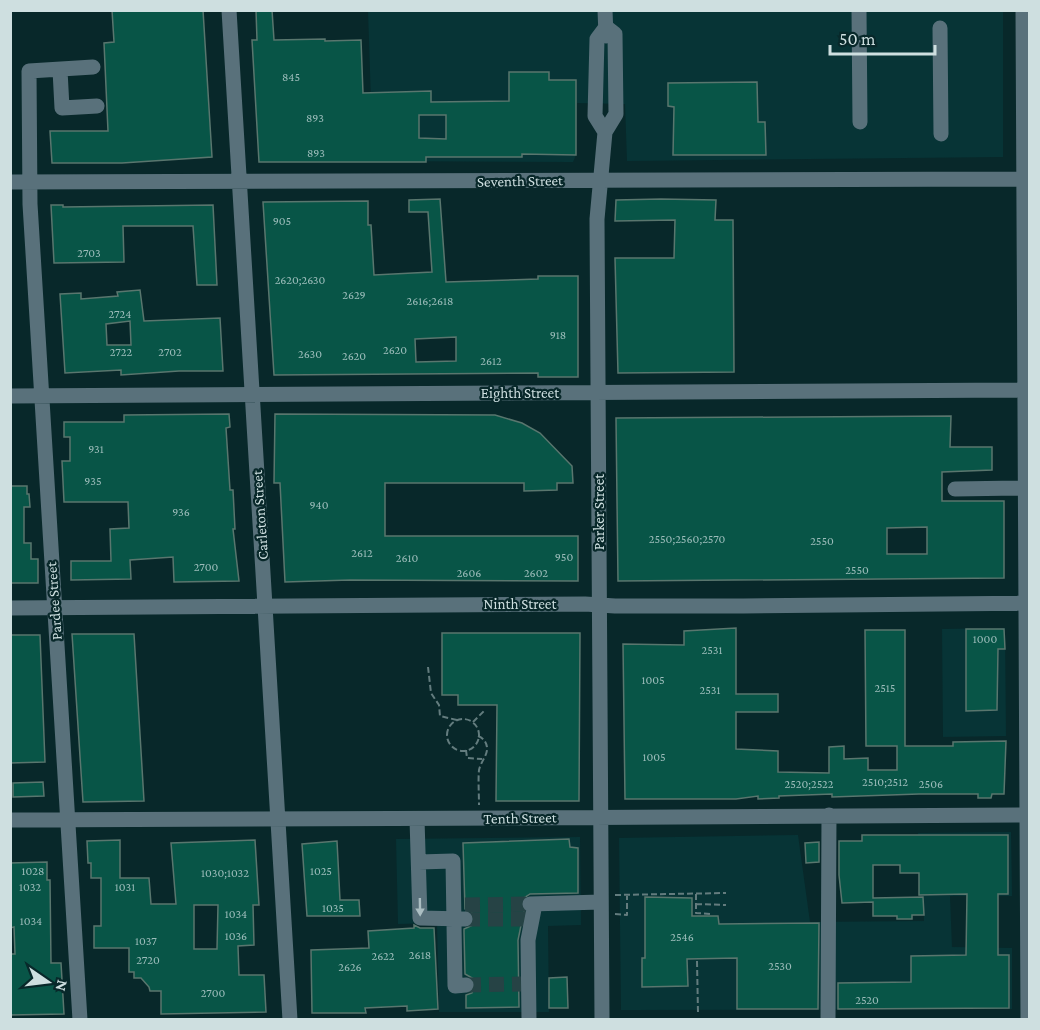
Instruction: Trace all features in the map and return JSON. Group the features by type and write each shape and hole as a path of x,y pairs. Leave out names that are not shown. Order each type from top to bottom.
{"street":[{"name":"Carleton Street","path":"229,10 290,1020"},
{"name":"Parker Street","path":"602,1020 597,219 605,132 615,114 615,34 606,27 605,10"},
{"path":"859,10 860,122"},
{"path":"1023,10 1028,176 1025,488 1028,1020"},
{"path":"940,28 941,134"},
{"path":"93,68 60,69 62,108 97,106"},
{"name":"Pardee Street","path":"60,69 29,71 30,182 80,1020"},
{"name":"Seventh Street","path":"10,182 475,182 1028,176"},
{"name":"Eighth Street","path":"10,396 1027,390"},
{"path":"955,489 1025,488"},
{"name":"Ninth Street","path":"10,608 1027,603"},
{"name":"Tenth Street","path":"10,820 1028,815"},
{"path":"828,1020 829,816"},
{"path":"417,819 420,918 460,912"},
{"path":"419,862 453,861 460,912 454,986 466,985"},
{"path":"529,1020 525,984 529,919 533,904 556,900 601,904"}],"path":[{"path":"428,667 431,693 439,705 440,716 463,719 476,726 478,736 474,745 466,750 452,746 447,737 449,727 457,720"},
{"path":"472,723 484,711"},
{"path":"478,736 484,738 487,745 479,775 479,819"},
{"path":"466,750 467,758 483,759"},
{"path":"601,904 627,895 726,893"},
{"path":"696,894 696,914 711,914"},
{"path":"601,904 627,915 627,895"},
{"path":"696,904 726,905"},
{"path":"697,961 698,1013"}],"shaded area":[{"path":"368,11 1003,11 1003,157 627,161 625,104 577,103 576,155 573,162 373,161"},
{"path":"1005,628 1006,736 943,737 942,629"},
{"path":"1011,832 1012,896 950,896 952,947 1012,948 1012,1009 621,1010 619,838 798,835 810,922 924,921 924,897 919,896 918,833"},
{"path":"580,837 581,925 548,926 549,1012 439,1012 437,923 398,924 396,839"}],"building":[{"path":"112,10 203,10 212,157 122,163 52,163 50,131 108,131 104,43 114,42"},
{"path":"256,10 272,10 274,40 361,40 363,93 431,91 431,102 509,101 509,72 549,72 549,80 576,80 576,155 426,157 426,162 259,162 252,40 257,40","holes":["419,115 446,115 446,139 419,138"]},
{"path":"757,82 758,122 765,122 766,155 673,155 674,107 668,106 668,83"},
{"path":"440,199 446,282 538,279 538,276 578,276 578,377 538,377 538,373 274,375 263,202 368,201 368,225 371,225 374,275 432,272 428,212 409,212 409,200","holes":["456,337 456,361 416,362 415,339"]},
{"path":"616,200 716,200 715,220 733,220 734,372 618,373 615,258 674,258 675,220 615,221"},
{"path":"51,205 63,205 63,207 213,205 217,285 197,285 193,226 123,226 124,262 54,263"},
{"path":"140,290 144,321 220,318 223,371 121,375 121,370 65,373 60,294 81,293 81,299 118,296 117,292","holes":["130,321 131,345 107,345 106,324"]},
{"path":"229,414 230,427 226,428 239,581 174,582 173,557 130,560 131,579 71,580 71,561 111,561 110,529 129,528 128,502 64,502 62,461 70,461 70,437 64,437 64,422 124,422 124,415"},
{"path":"275,414 495,415 522,423 540,433 572,466 573,483 557,483 557,490 524,491 524,483 385,483 385,536 578,536 578,581 285,582 280,483 274,483"},
{"path":"951,416 950,447 992,447 992,470 942,472 942,501 1004,501 1004,578 618,581 616,418","holes":["927,527 927,554 887,554 887,528"]},
{"path":"10,486 27,486 30,507 24,507 24,543 31,543 31,559 38,559 38,583 10,583"},
{"path":"736,628 736,694 778,694 778,712 736,712 736,749 778,751 778,772 829,773 829,747 844,746 844,759 868,758 868,770 897,770 897,746 866,746 865,630 905,630 905,746 953,746 953,742 1006,741 1004,794 992,794 991,798 978,798 978,794 832,797 832,794 758,799 758,796 736,799 625,799 623,644 684,645 684,631"},
{"path":"966,629 1004,629 1005,649 998,649 997,710 966,711"},
{"path":"442,633 580,633 579,801 496,801 497,705 458,705 458,695 442,695"},
{"path":"72,634 134,634 144,801 83,802"},
{"path":"10,635 40,635 45,762 10,763"},
{"path":"43,782 44,796 13,797 13,783"},
{"path":"862,835 1008,835 1008,894 998,894 998,955 1009,955 1009,1008 838,1009 838,983 911,982 911,956 966,955 967,894 919,895 919,873 900,873 900,865 873,865 873,898 923,897 924,915 912,915 912,919 897,919 897,916 873,916 873,902 842,903 839,841 862,841"},
{"path":"569,839 570,847 578,848 578,893 530,894 521,900 520,905 524,911 518,940 519,1007 466,1008 466,995 472,993 476,985 474,979 465,974 464,929 473,925 475,919 471,911 465,909 463,843"},
{"path":"120,840 120,878 149,878 151,904 176,904 171,843 255,840 259,905 253,905 254,945 238,946 239,975 264,975 266,1012 161,1014 161,991 150,991 141,978 134,978 134,972 129,972 129,948 94,948 94,926 101,926 101,878 91,878 87,841","holes":["194,905 218,905 217,949 194,949"]},
{"path":"337,841 340,900 359,900 360,916 307,916 302,844"},
{"path":"819,842 819,862 806,863 805,843"},
{"path":"47,862 47,880 50,880 51,963 61,963 64,1014 10,1015 10,954 15,954 14,927 10,928 10,863"},
{"path":"645,897 692,898 692,916 718,916 719,924 819,923 818,1009 737,1009 737,958 687,959 688,986 642,987 642,958 645,958"},
{"path":"414,925 420,928 434,928 438,1009 407,1011 407,1006 365,1008 366,1013 312,1013 311,950 369,948 368,931 414,928"},
{"path":"567,977 568,1008 549,1008 549,978"}],"tunnel":[{"path":"465,905 530,904"},
{"path":"465,919 527,919"},
{"path":"466,985 521,984"}]}
